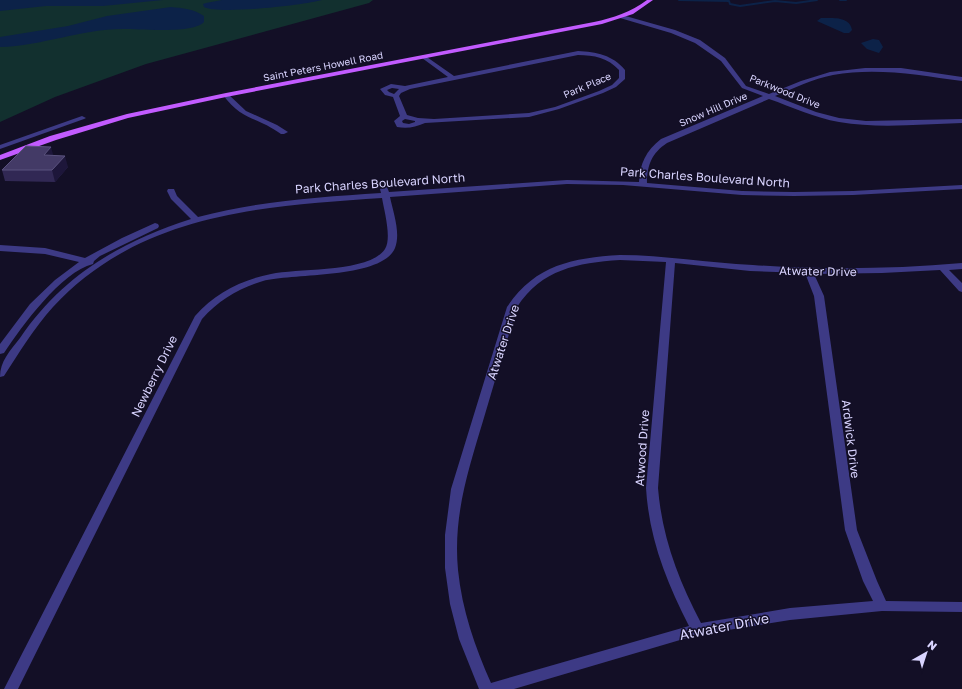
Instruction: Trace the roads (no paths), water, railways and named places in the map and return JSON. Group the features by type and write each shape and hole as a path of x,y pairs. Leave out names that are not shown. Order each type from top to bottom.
{"main road":[{"name":"Saint Peters Howell Road","path":"0,158 53,138 127,116 226,94 594,24 622,17 641,8 650,0"}],"street":[{"name":"Parkwood Drive","path":"622,17 676,33 709,48 726,62 734,76 744,87 827,118 851,122 962,121"},
{"name":"Park Place","path":"578,54 592,54 610,59 619,66 623,75 619,82 608,89 547,111 528,115 422,121 416,125 410,126 400,125 398,121 404,116 396,96 398,92 407,88 578,54"},
{"path":"424,57 453,78"},
{"name":"Snow Hill Drive","path":"643,182 648,155 653,148 669,139 767,96 816,77 849,71 901,70 962,79"},
{"name":"Park Place","path":"396,96 387,94 383,89 391,86 407,88"},
{"path":"226,94 240,110 247,115 272,124 284,132"},
{"path":"0,147 82,118"},
{"name":"Park Charles Boulevard North","path":"822,191 962,181"},
{"name":"Park Charles Boulevard North","path":"0,351 45,294 87,261 104,250 140,232 194,216 269,204 385,192 547,183 643,182 742,193 962,187"},
{"path":"171,191 174,197 194,216"},
{"name":"Newberry Drive","path":"11,689 198,318 213,302 236,288 251,282 283,274 352,268 370,264 385,255 390,248 392,239 385,192"},
{"name":"Park Charles Boulevard North","path":"0,374 36,323 57,297 96,264 194,216"},
{"path":"0,248 45,251 96,264"},
{"name":"Atwater Drive","path":"486,689 467,644 458,611 451,551 457,490 512,308 519,296 529,284 548,273 576,262 616,258 638,258 745,268 808,271 886,270 962,266"},
{"name":"Atwood Drive","path":"670,261 652,488 652,511 667,566 697,629"},
{"path":"942,267 962,289"},
{"name":"Ardwick Drive","path":"808,271 818,296 821,309 851,530 870,581 882,606"},
{"name":"Atwater Drive","path":"493,689 697,629 790,614 882,606 962,607"}],"water":[{"path":"0,0 163,0 103,6 46,6 0,11"},
{"path":"222,0 322,0 280,7 243,10 212,9 204,7 203,4"},
{"path":"171,7 192,10 204,16 204,22 198,26 189,28 166,30 107,30 77,34 31,44 0,47 0,37 68,26 107,16"},
{"path":"821,18 835,18 844,20 851,25 852,30 849,33 844,33 817,21"},
{"path":"873,39 879,40 883,47 879,53 867,49 861,43"}],"waterway":[{"path":"679,0 729,1 730,4 740,6 775,1 796,3 817,0"},
{"path":"840,0 846,0"}]}
